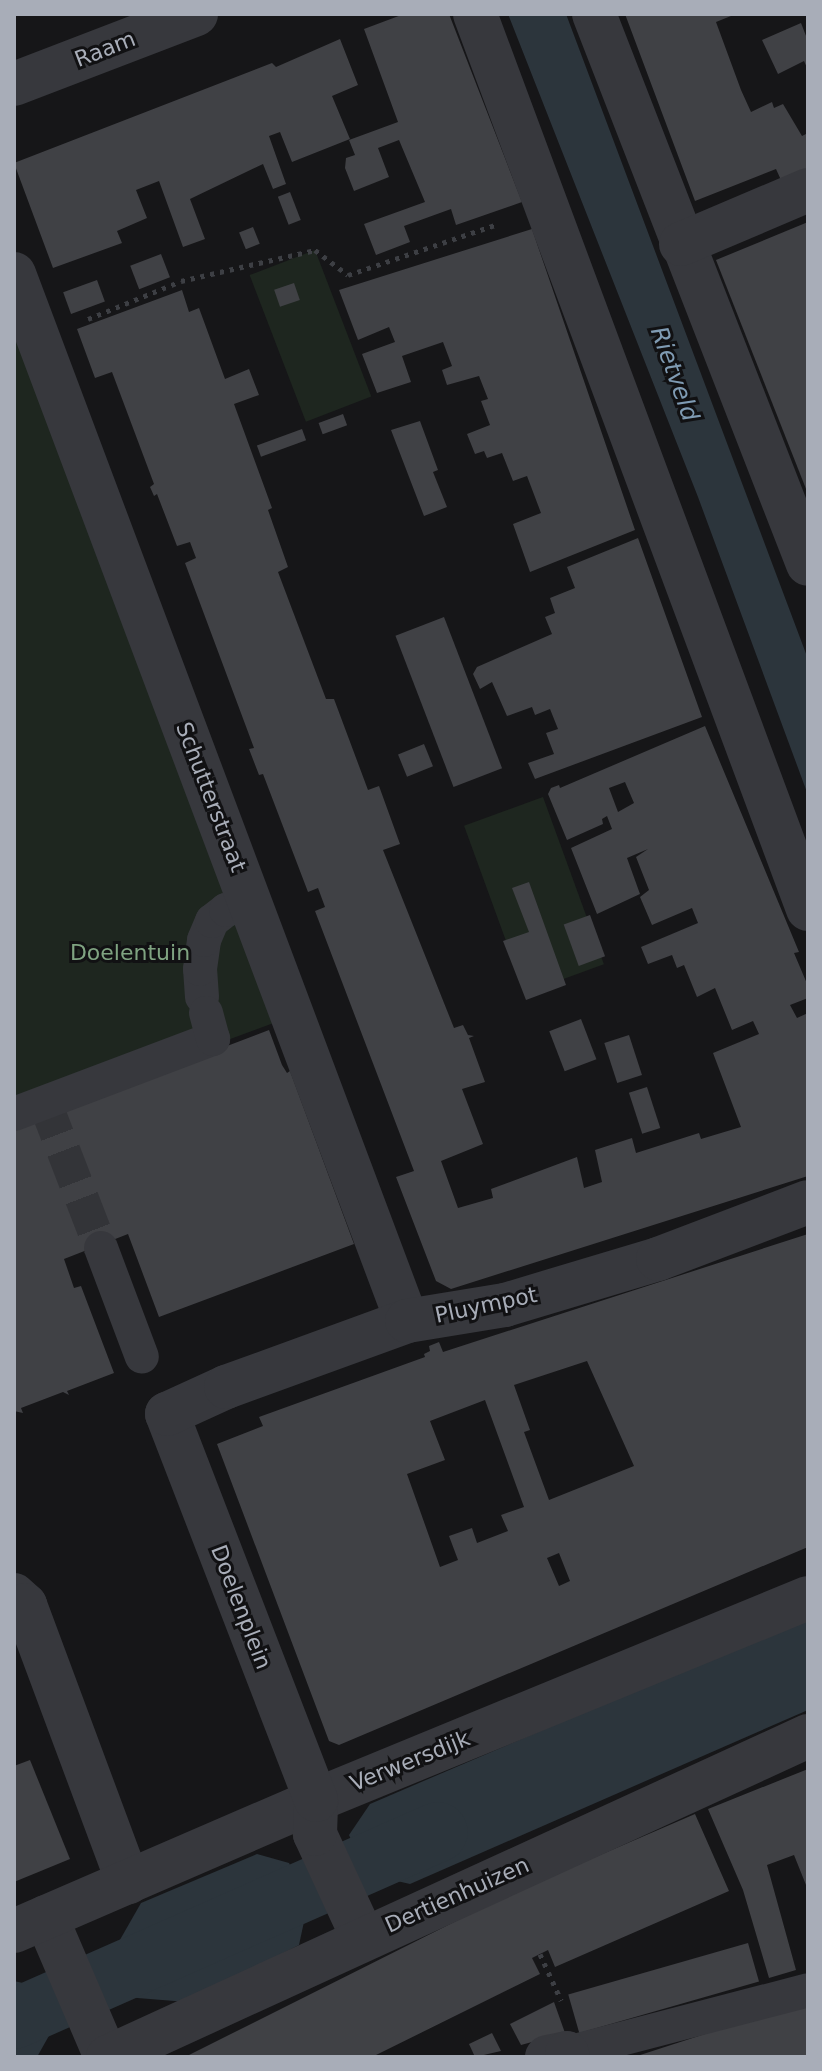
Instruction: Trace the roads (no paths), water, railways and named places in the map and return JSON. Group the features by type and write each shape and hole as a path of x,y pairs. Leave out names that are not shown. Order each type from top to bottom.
{"street":[{"name":"Raam","path":"14,84 196,14"},
{"path":"475,14 549,206 808,909"},
{"path":"594,14 808,564"},
{"path":"681,244 808,190"},
{"name":"Schutterstraat","path":"14,274 407,1321"},
{"path":"14,1114 213,1039 204,1005 200,969 204,940 212,921 226,910 251,902"},
{"name":"Pluympot","path":"160,1404 226,1387 407,1321 521,1300 658,1259 808,1202"},
{"path":"101,1248 142,1357"},
{"name":"Doelenplein","path":"160,1404 355,1921"},
{"path":"14,1595 25,1605 128,1882"},
{"name":"Verwersdijk","path":"40,1932 128,1882 315,1817 808,1598"},
{"name":"Dertienhuizen","path":"103,2047 355,1921 808,1736"},
{"path":"40,1932 103,2047"},
{"path":"560,2056 808,1990"}],"water":[{"name":"Rietveld","path":"508,14 566,14 808,659 808,795 698,497"},
{"path":"808,1616 808,1710 410,1884 367,1874 349,1835 370,1804"},
{"path":"257,1854 289,1863 308,1903 299,1945 187,2002 125,1997 109,1959 141,1903"},
{"path":"14,1981 40,1987 55,2025 37,2057 14,2057"}],"waterway":[{"path":"14,2019 438,1832"}],"tunnel":[{"path":"45,1103 101,1248"}],"park label":[{"name":"Doelentuin","path":"130,953"}]}
